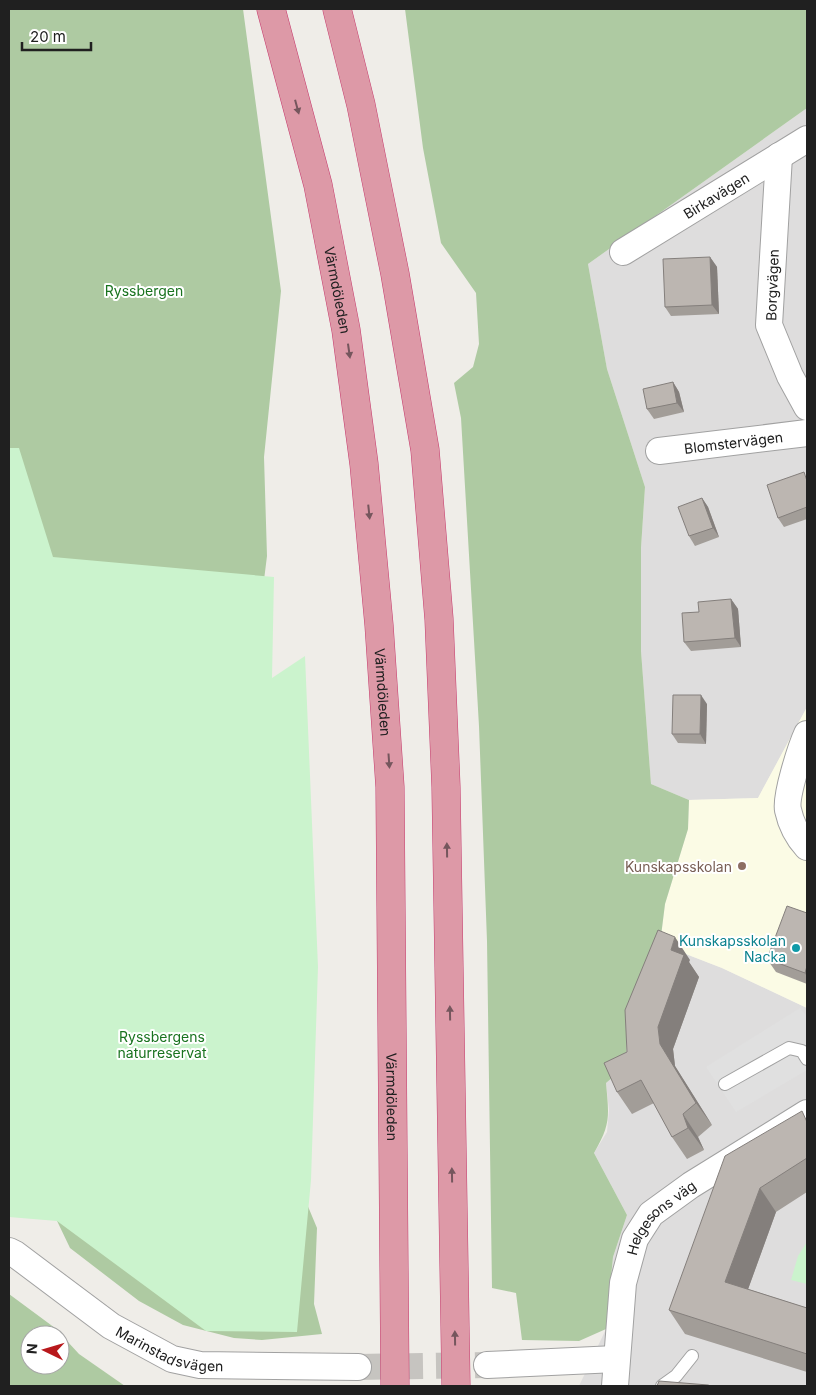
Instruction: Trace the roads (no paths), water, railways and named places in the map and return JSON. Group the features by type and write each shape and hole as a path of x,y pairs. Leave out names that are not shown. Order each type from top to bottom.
{"highway":[{"path":"260,9 289,75"},
{"name":"Värmdöleden","path":"271,9 320,194 346,330 364,464 380,625 390,787 395,1386"},
{"path":"337,9 361,105 395,274 426,460 438,619 446,787 456,1386"}],"street":[{"name":"Birkavägen","path":"623,252 807,139"},
{"name":"Borgvägen","path":"779,156 769,325 790,376 807,407"},
{"name":"Blomstervägen","path":"659,451 807,433"},
{"path":"807,734 800,748 800,787 787,808 795,832 807,848"},
{"name":"Helgesons väg","path":"615,1386 623,1283 634,1239 651,1214 691,1185 807,1113"},
{"name":"Marinstadsvägen","path":"9,1251 111,1326 172,1359 200,1365 358,1367"},
{"path":"487,1365 616,1359"}],"lane":[{"path":"726,1084 789,1048 802,1050 807,1059"},
{"path":"662,1386 676,1376 692,1356"}],"tunnel":[{"path":"358,1367 487,1365"}],"place":[{"name":"Kunskapsskolan","path":"742,866"},
{"name":"Kunskapsskolan Nacka","path":"796,948"}],"park label":[{"name":"Ryssbergen","path":"144,290"},
{"name":"Ryssbergens naturreservat","path":"162,1044"}]}
